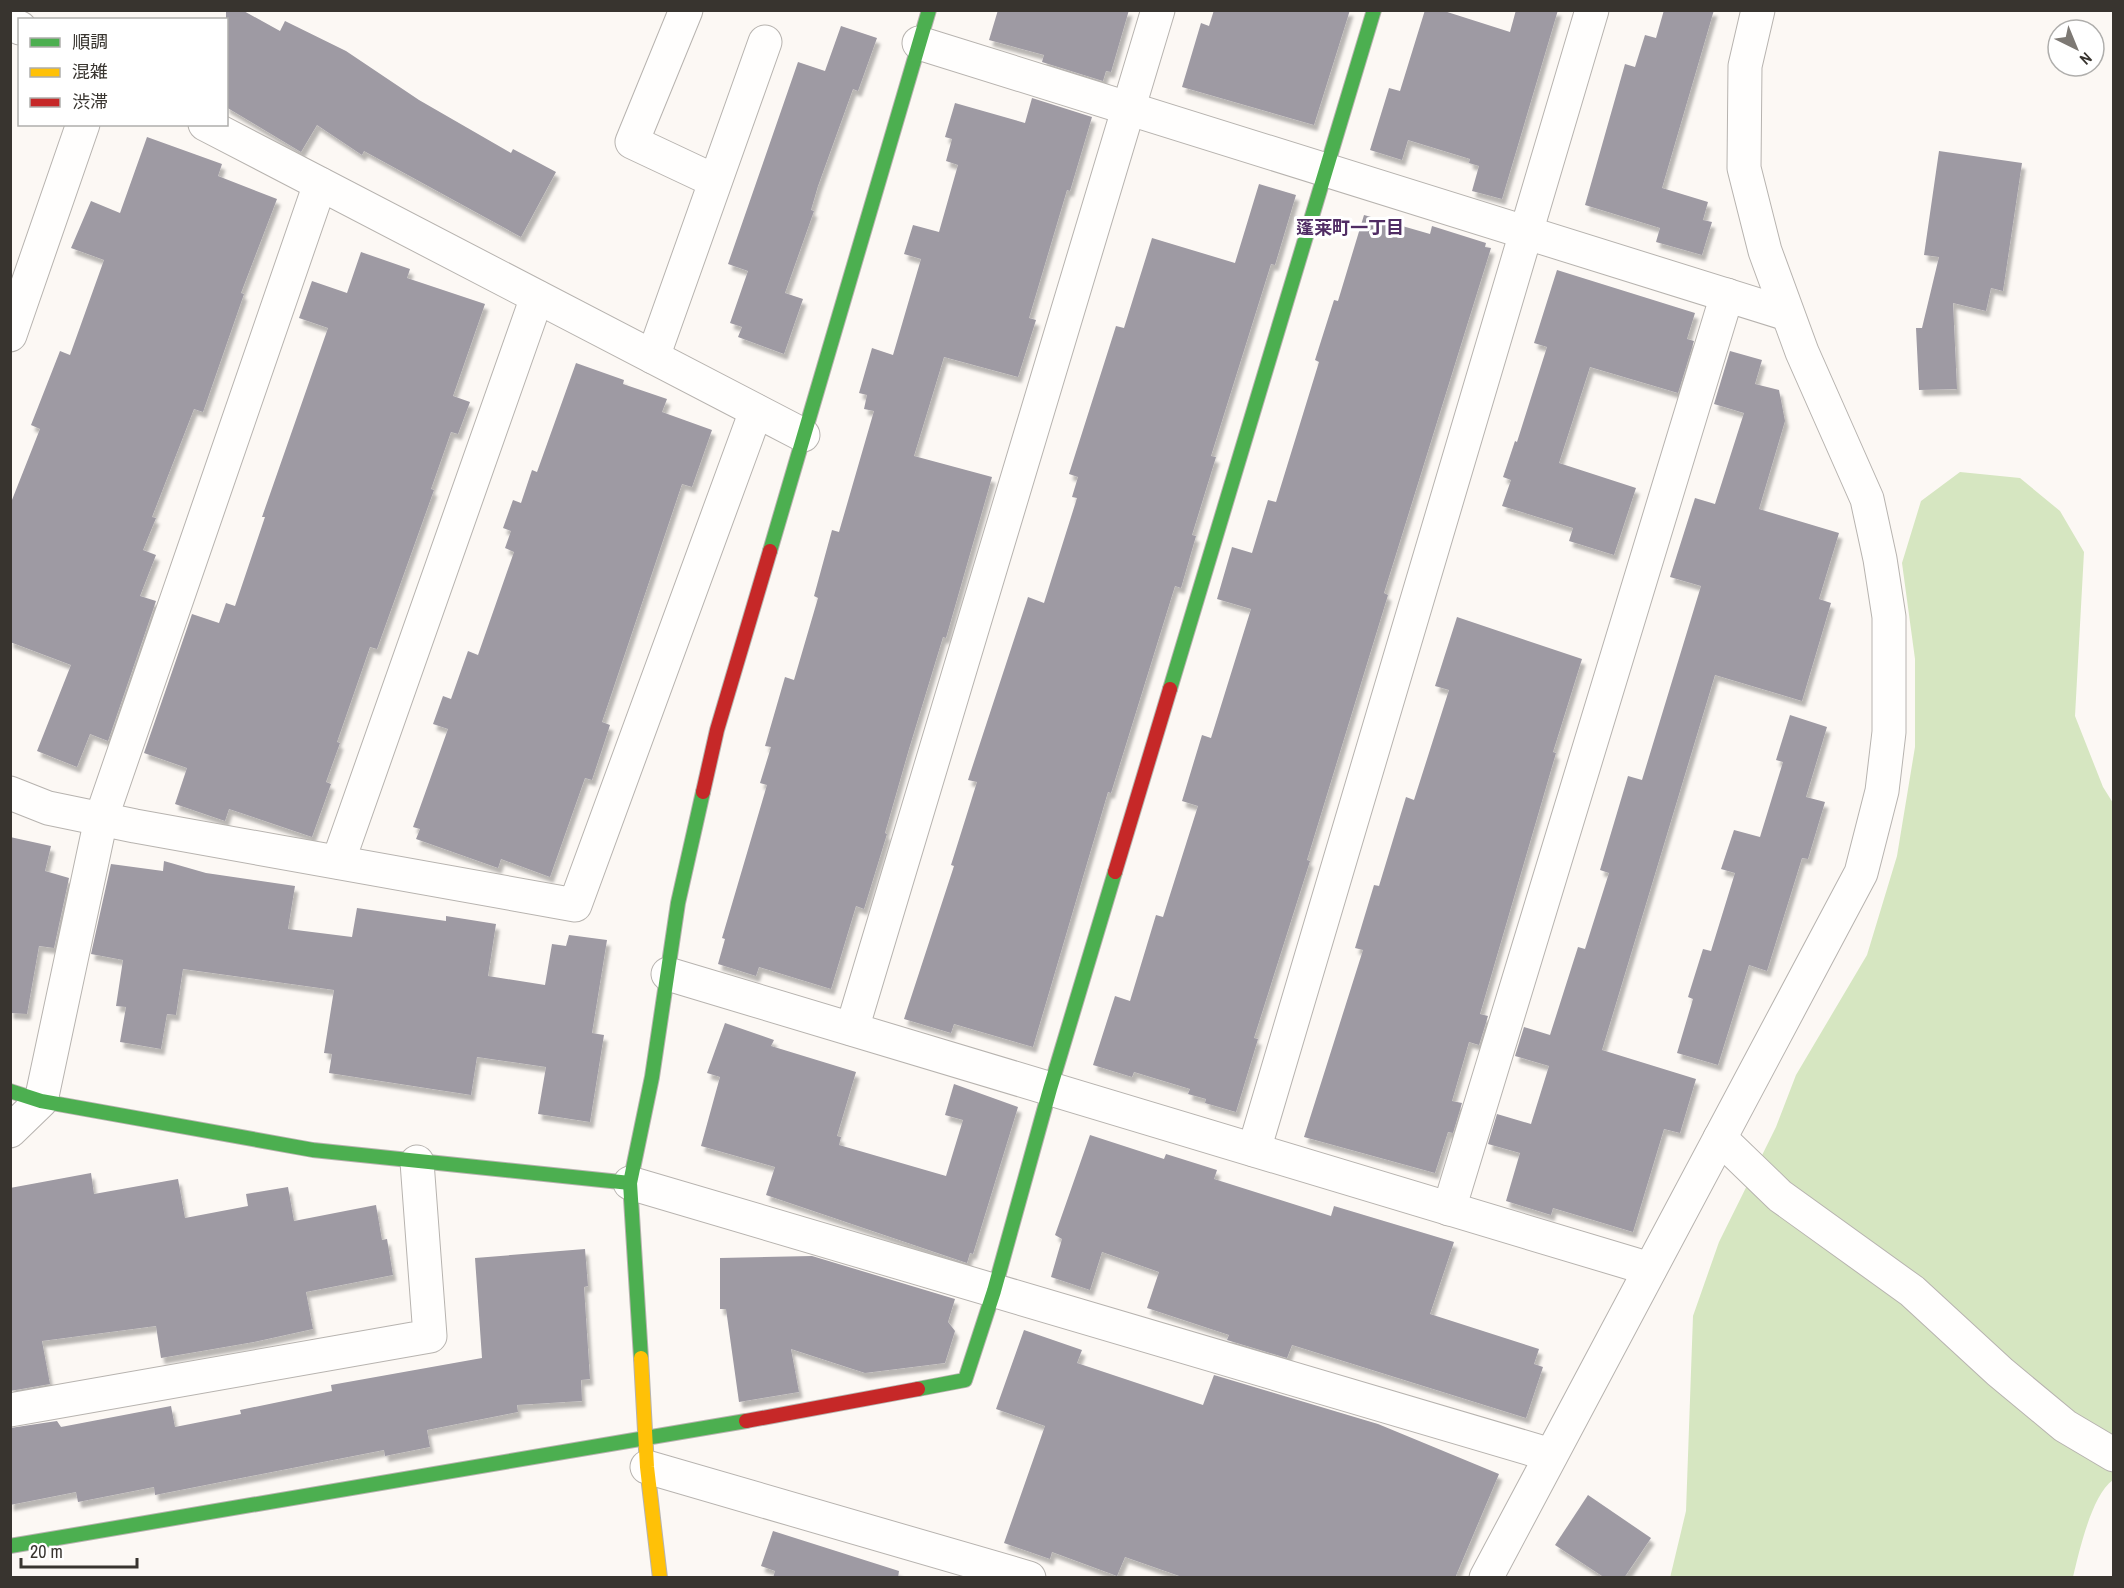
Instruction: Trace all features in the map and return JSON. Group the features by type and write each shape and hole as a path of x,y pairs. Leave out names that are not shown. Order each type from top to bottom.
{"street":[{"path":"686,10 632,142 716,181"},
{"path":"660,1578 647,1453 630,1184 652,1077 678,903 717,730 929,10"},
{"path":"852,1029 1158,10"},
{"path":"10,1546 647,1453 965,1380 994,1291 1050,1089 1374,10"},
{"path":"1254,1150 1592,10"},
{"path":"1486,1578 1861,873 1881,791 1889,732 1888,617 1880,560 1867,498 1787,314 1765,251 1744,168 1745,66 1758,10"},
{"path":"653,357 765,42"},
{"path":"919,43 1787,314"},
{"path":"10,335 82,126"},
{"path":"209,126 803,435"},
{"path":"10,1131 26,1096 101,819 320,184"},
{"path":"1449,1209 1726,295"},
{"path":"338,862 537,297"},
{"path":"10,793 48,808 101,819 575,905 756,411"},
{"path":"668,974 1650,1269"},
{"path":"26,1096 313,1150 630,1184 1551,1455"},
{"path":"1720,1138 1780,1196 1912,1291 2000,1372 2065,1426 2114,1455"},
{"path":"10,1410 430,1336 417,1162"},
{"path":"647,1453 1029,1578"}],"green space":[{"path":"1960,472 2020,478 2060,511 2084,552 2075,716 2103,787 2113,803 2113,1480 2105,1487 2093,1510 2073,1577 1670,1578 1686,1511 1693,1316 1719,1242 1776,1127 1796,1075 1867,955 1897,856 1915,747 1915,659 1902,563 1921,501"}],"building":[{"path":"226,10 242,10 280,31 285,21 346,51 419,100 511,153 513,149 556,172 521,237 364,151 362,155 317,125 301,152 228,108 228,18 226,18"},
{"path":"998,10 1129,10 1111,72 1106,71 1103,81 1042,62 1044,55 989,40"},
{"path":"1214,10 1350,10 1314,125 1182,87 1201,23 1209,26"},
{"path":"1425,10 1441,10 1510,32 1516,10 1558,10 1502,199 1472,191 1479,166 1469,163 1470,159 1408,140 1402,160 1370,150 1389,88 1400,91"},
{"path":"1664,10 1714,10 1662,188 1708,202 1703,220 1712,222 1702,255 1656,242 1660,228 1585,205 1625,64 1635,67 1645,35 1656,38"},
{"path":"841,26 877,38 858,91 853,89 818,186 811,210 814,211 785,293 803,299 784,354 738,337 742,327 730,323 748,271 728,264 798,62 825,71"},
{"path":"1032,98 1092,117 1070,191 1067,190 1029,318 1036,320 1018,377 944,357 914,456 992,477 946,638 943,637 909,749 885,833 887,834 864,909 856,906 831,989 759,967 756,976 718,964 725,939 722,938 767,785 760,783 771,747 765,746 785,677 794,680 818,598 814,596 832,530 839,532 874,411 864,409 867,395 859,393 872,348 893,355 921,259 904,254 913,225 939,232 958,165 946,161 952,139 945,137 955,103 1025,123"},
{"path":"147,137 222,164 218,176 277,199 241,293 244,294 203,412 194,409 152,517 156,518 143,550 156,555 140,596 156,601 108,741 90,734 77,767 37,751 71,665 10,642 10,505 40,429 31,425 60,351 70,355 104,260 71,248 91,201 120,213"},
{"path":"1939,151 2022,163 2003,291 1991,288 1986,311 1953,303 1957,389 1919,390 1916,328 1922,328 1939,257 1924,255"},
{"path":"1259,184 1296,195 1275,265 1271,264 1211,456 1216,457 1192,535 1196,536 1181,588 1175,586 1111,793 1108,792 1033,1047 954,1024 951,1033 904,1019 954,866 951,865 977,782 968,780 1028,597 1044,603 1077,498 1072,497 1078,477 1069,474 1116,326 1124,328 1152,238 1235,263"},
{"path":"1364,215 1430,234 1432,226 1486,243 1485,247 1491,248 1384,593 1388,595 1307,860 1310,861 1254,1038 1258,1039 1236,1112 1205,1103 1206,1099 1188,1094 1190,1089 1134,1072 1132,1077 1093,1065 1115,996 1130,1001 1156,915 1163,917 1198,806 1182,801 1202,735 1211,738 1251,609 1217,599 1232,547 1252,553 1268,500 1276,502 1319,362 1315,360 1334,300 1338,301"},
{"path":"361,252 410,269 407,278 485,304 453,396 470,402 458,434 451,432 431,489 434,490 377,649 370,647 337,742 340,743 326,782 331,784 312,837 229,809 225,821 175,804 187,768 144,753 192,614 219,623 226,603 235,606 265,517 262,517 328,328 299,318 312,281 347,293"},
{"path":"1557,270 1695,313 1687,339 1694,341 1678,393 1590,367 1559,463 1636,488 1614,555 1569,541 1573,528 1502,506 1511,480 1503,477 1515,441 1517,442 1547,347 1534,343"},
{"path":"1730,351 1762,360 1755,384 1779,390 1785,421 1759,509 1839,533 1819,599 1831,603 1802,701 1715,675 1602,1050 1696,1079 1680,1133 1664,1129 1633,1232 1553,1208 1551,1215 1506,1201 1520,1153 1488,1144 1497,1114 1531,1124 1549,1066 1515,1056 1524,1027 1550,1035 1578,947 1585,949 1609,873 1600,870 1628,776 1642,780 1701,586 1670,577 1695,498 1715,504 1744,413 1714,404"},
{"path":"576,363 624,380 623,384 667,399 662,412 712,430 692,487 682,484 602,722 610,725 592,780 585,778 550,877 501,859 498,868 416,839 420,829 413,827 448,729 433,724 443,696 451,699 468,651 478,655 514,552 505,548 511,531 503,528 513,500 521,503 532,470 537,472"},
{"path":"1457,617 1582,659 1553,752 1556,753 1480,1014 1488,1016 1479,1045 1469,1042 1452,1101 1462,1103 1453,1133 1448,1132 1435,1173 1304,1137 1363,950 1355,948 1374,885 1379,886 1406,797 1414,800 1449,690 1435,686"},
{"path":"1790,715 1827,727 1806,797 1825,802 1808,859 1802,858 1767,971 1749,965 1718,1065 1677,1053 1693,999 1688,997 1703,949 1711,951 1735,873 1721,869 1734,830 1760,837 1783,762 1776,760"},
{"path":"10,837 51,846 45,871 69,878 54,948 39,946 27,1014 10,1013"},
{"path":"164,861 206,873 295,886 288,929 352,937 357,908 446,921 446,916 496,924 488,976 545,985 552,944 566,946 569,935 607,940 592,1033 604,1035 590,1122 538,1114 546,1067 477,1057 471,1095 329,1073 332,1054 324,1053 334,990 183,969 176,1015 167,1014 161,1049 120,1042 126,1007 116,1006 123,960 91,954 111,864 163,871"},
{"path":"725,1023 774,1040 771,1046 856,1072 837,1136 841,1137 839,1145 946,1176 963,1120 945,1115 954,1084 1018,1107 973,1254 970,1253 967,1263 766,1195 775,1167 701,1146 720,1077 707,1073"},
{"path":"1090,1135 1164,1159 1166,1154 1217,1170 1214,1179 1331,1216 1334,1206 1454,1242 1430,1314 1539,1349 1534,1364 1543,1367 1526,1418 1292,1345 1287,1358 1227,1340 1229,1335 1147,1308 1159,1272 1102,1252 1090,1290 1051,1277 1062,1239 1055,1235"},
{"path":"91,1173 94,1194 178,1179 185,1218 248,1206 246,1194 288,1187 294,1221 376,1205 382,1240 387,1239 393,1275 306,1292 313,1329 254,1342 161,1358 156,1326 42,1341 50,1384 10,1391 10,1188"},
{"path":"585,1249 588,1286 584,1287 590,1379 581,1380 582,1401 517,1405 518,1412 427,1430 430,1447 385,1456 384,1450 155,1495 154,1487 78,1502 76,1492 10,1505 10,1428 57,1421 61,1427 171,1406 175,1427 241,1414 240,1410 332,1391 331,1385 482,1358 475,1258"},
{"path":"812,1256 955,1299 948,1322 955,1331 945,1363 865,1373 791,1349 799,1392 739,1402 726,1309 720,1309 720,1258"},
{"path":"1024,1330 1082,1350 1077,1363 1203,1405 1214,1375 1378,1424 1499,1474 1455,1578 1185,1578 1125,1557 1117,1576 1052,1552 1050,1559 1004,1543 1045,1426 996,1409"},
{"path":"1588,1495 1651,1538 1624,1578 1605,1578 1555,1545"},
{"path":"773,1531 899,1571 898,1578 773,1578 775,1571 761,1566"}],"traffic: fast":[{"path":"770,551 929,10"},
{"path":"1170,689 1374,10"},
{"path":"641,1358 630,1183 652,1077 678,903 703,792"},
{"path":"918,1389 965,1380 994,1291 1050,1089 1115,872"},
{"path":"10,1091 41,1101 313,1150 630,1183"},
{"path":"10,1546 746,1421"}],"traffic: slow":[{"path":"641,1358 647,1467 660,1578"}],"traffic: jam":[{"path":"703,792 717,730 770,551"},
{"path":"1115,872 1170,689"},
{"path":"746,1421 918,1389"}],"district":[{"name":"蓬莱町一丁目","path":"1350,227"}]}
